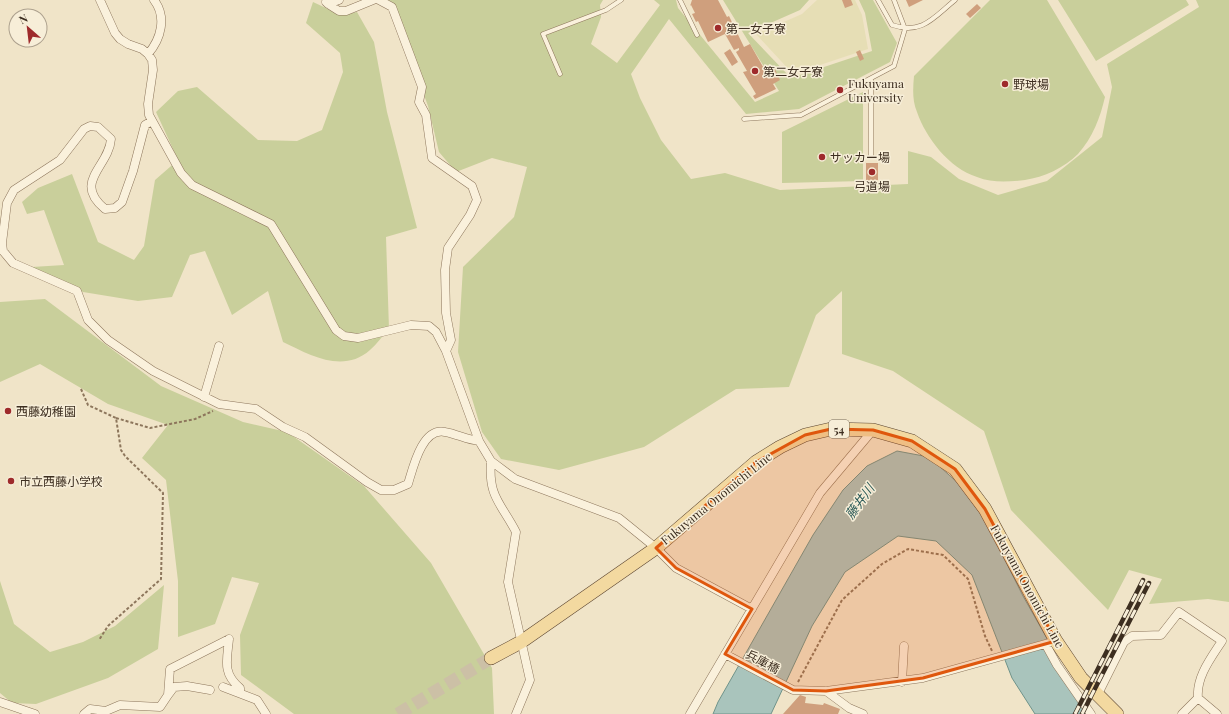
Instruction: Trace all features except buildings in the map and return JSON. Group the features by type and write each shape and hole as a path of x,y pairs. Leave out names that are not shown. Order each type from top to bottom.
{"main road":[{"name":"Fukuyama Onomichi Line","path":"491,658 521,642 656,548 756,462 780,447 806,435 831,429 873,430 912,441 955,469 985,509 1049,644 1117,714"}],"street":[{"path":"100,0 115,33 120,39 128,44 142,48 148,54 154,70 148,104 152,121 181,173 192,185 271,224 336,330 344,336 358,338 411,325 428,326 436,332 446,351 479,441 491,461 515,479 619,518 656,548 676,568 752,609"},
{"path":"148,54 158,43 162,16 154,0"},
{"path":"326,2 339,0"},
{"path":"326,2 339,11 346,11 373,0"},
{"path":"379,0 392,7 422,87 419,102 426,115 432,158 472,186 477,200 470,215 448,248 445,270 446,313 451,340 446,351"},
{"path":"152,121 145,125 133,171 122,202 114,208 105,209 95,201 91,189 92,176 110,150 111,139 98,127 90,126 84,129 60,160 14,190 7,203 1,243 3,251 13,263 77,291 88,320 108,340 153,371 220,404 256,409 283,427 305,437 367,482 381,490 394,490 408,484 418,450 426,440 438,432 445,432 469,440 479,441"},
{"path":"204,397 219,346"},
{"path":"690,714 728,656 752,609 820,492 873,430"},
{"path":"491,461 490,475 494,496 516,532 508,582 530,680 516,714"},
{"path":"1098,696 1124,642 1132,636 1161,635 1179,612 1222,641 1207,665 1197,688 1198,698 1217,714"},
{"path":"168,695 170,669 229,639 226,670 232,682 240,688 240,693"},
{"path":"793,690 826,691 902,682 924,678 1049,644 1057,664 1091,714"},
{"path":"902,682 904,646"},
{"name":"兵庫橋","path":"728,656 793,690"},
{"path":"84,714 90,710 106,711 120,705 160,707 174,687 187,686 210,690"},
{"path":"223,687 257,700 266,714"},
{"path":"826,691 849,708 863,714"},
{"path":"1182,714 1198,698"},
{"path":"0,702 35,714"}],"lane":[{"path":"560,74 543,34 606,10 621,0"},
{"path":"680,0 697,35"},
{"path":"878,0 892,24 906,29 924,25 955,0"},
{"path":"744,120 801,115 871,80 894,66 906,29 894,0"},
{"path":"871,80 871,156"}],"path":[{"path":"82,389 88,404 116,418 150,428 195,419 219,408 220,404"},
{"path":"99,640 108,626 161,579 164,493 124,456 121,450 116,418"},
{"path":"793,690 842,600 882,564 908,549 943,555 968,579 984,636 995,659"}],"highlighted area":[{"path":"831,429 873,430 912,441 955,469 985,509 1056,641 923,678 826,691 793,690 725,654 752,609 676,568 656,548 756,462 805,435"}],"shaded area":[{"path":"817,0 855,0 862,15 868,49 793,74 756,34 802,14"}],"green space":[{"path":"389,0 603,0 600,5 601,17 591,44 617,63 660,5 654,0 676,0 678,8 755,102 779,91 723,0 809,0 800,10 748,33 791,78 872,51 865,13 859,0 873,0 897,43 890,62 799,109 746,114 669,19 631,74 640,98 661,140 691,179 725,173 780,190 908,184 908,151 931,157 959,179 998,195 1047,181 1102,137 1112,87 1107,64 1199,7 1196,0 1229,0 1229,602 1208,599 1149,604 1162,579 1129,570 1108,610 1011,510 984,431 893,371 842,354 842,291 816,315 789,387 736,389 644,447 559,470 501,459 482,432 458,352 463,267 514,217 527,167 492,158 456,172 439,152 428,106"},
{"name":"野球場","path":"990,0 1047,0 1105,97 1095,127 1088,141 1078,154 1060,168 1032,179 1006,182 994,181 977,177 957,167 933,142 926,132 915,108 913,90 914,76"},
{"path":"1058,0 1186,0 1189,5 1096,61"},
{"path":"313,2 341,15 357,12 374,42 387,112 417,228 386,237 389,329 373,348 360,357 349,361 338,361 315,357 283,342 268,291 232,315 205,251 190,255 172,297 138,301 83,292 32,267 64,265 44,210 27,214 22,202 38,188 72,174 98,242 134,260 144,246 155,180 178,160 156,112 178,91 197,87 258,140 297,141 322,130 343,72 340,53 306,23"},
{"name":"サッカー場","path":"863,92 863,181 782,183 782,132"},
{"path":"45,299 161,386 243,422 287,432 364,486 431,563 492,668 494,714 294,714 241,675 240,635 259,583 232,577 215,624 178,637 178,581 166,480 142,458 168,425 108,404 40,364 0,382 0,302"},
{"path":"0,581 14,624 50,652 83,642 115,626 164,585 158,649 108,678 36,704 12,703 0,693"}],"water":[{"name":"藤井川","path":"897,451 929,457 958,483 985,520 1023,596 1086,714 1035,714 1012,678 972,575 936,541 898,536 845,572 812,626 771,714 713,714 718,702 813,535 843,490 867,466"}],"tunnel":[{"path":"398,714 491,658"}],"railway":[{"path":"1075,714 1143,580"},
{"path":"1082,714 1149,583"}],"place":[{"name":"第一女子寮","path":"718,28"},
{"name":"第二女子寮","path":"755,71"},
{"name":"野球場","path":"1005,84"},
{"name":"Fukuyama University","path":"840,90"},
{"name":"サッカー場","path":"822,157"},
{"name":"弓道場","path":"872,172"},
{"name":"西藤幼稚園","path":"8,411"},
{"name":"市立西藤小学校","path":"11,481"}]}
